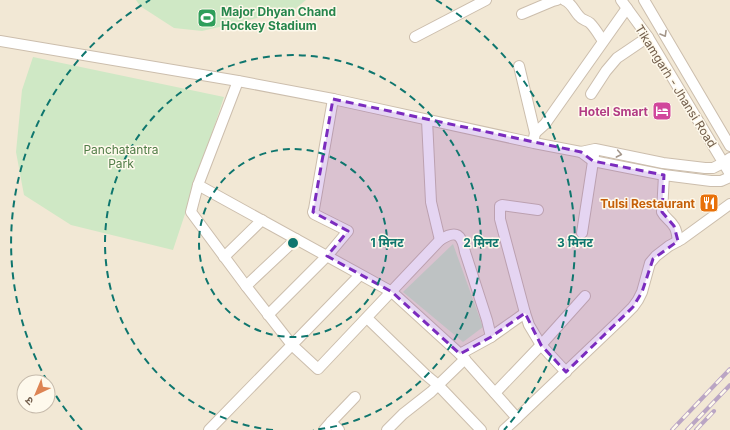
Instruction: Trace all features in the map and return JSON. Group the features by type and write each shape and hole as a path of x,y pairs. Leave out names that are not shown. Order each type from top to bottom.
{"street":[{"path":"415,37 486,0"},
{"path":"522,14 557,0"},
{"path":"564,0 571,5 579,17 591,24 603,41"},
{"name":"Tikamgarh - Jhansi Road","path":"644,0 730,146"},
{"path":"535,133 545,124 603,41 624,4"},
{"name":"Tikamgarh - Jhansi Road","path":"624,4 648,37 727,160 730,174"},
{"path":"591,94 606,71 617,58 648,37"},
{"path":"0,41 238,81 333,99 580,152 595,149 697,168 713,168 727,160"},
{"path":"519,66 535,133 534,143"},
{"path":"238,81 198,185 190,212 292,345 318,369 440,240 447,235 456,234 460,236 463,241 491,337"},
{"path":"268,314 327,256 348,232 314,214 313,212 333,99"},
{"path":"427,120 431,202 440,240"},
{"path":"582,233 595,149"},
{"path":"580,152 593,161 664,175 711,181 721,181 730,177"},
{"path":"664,175 662,212 674,226 678,241"},
{"path":"198,185 392,292 462,356 517,418"},
{"path":"504,430 633,307 642,292 650,263 656,256 730,204"},
{"path":"538,210 502,205 500,206 501,225 529,325 541,345 566,372"},
{"path":"224,257 262,220"},
{"path":"246,286 296,239"},
{"path":"209,430 360,275"},
{"path":"495,393 585,296"},
{"path":"387,430 403,414 431,392 462,356 525,313"},
{"path":"367,318 438,385 480,430"},
{"path":"324,430 355,397"},
{"path":"331,422 340,430"}],"highlighted area":[{"path":"333,99 581,152 593,161 664,175 662,212 674,226 678,241 653,259 642,292 633,307 566,372 541,345 525,313 491,337 460,354 392,292 327,256 348,231 313,212"}],"shaded area":[{"path":"0,0 730,0 730,430 0,430"}],"green space":[{"name":"Major Dhyan Chand Hockey Stadium","path":"136,0 306,0 295,9 202,31 174,28 140,6"},
{"name":"Panchatantra Park","path":"33,57 224,97 173,250 71,225 24,195 16,152 22,90"},
{"path":"453,244 483,327 463,342 403,292"}],"railway":[{"path":"672,430 730,369"},
{"path":"687,430 730,385"},
{"path":"696,430 714,411"}],"place":[{"name":"Major Dhyan Chand Hockey Stadium","path":"207,18"},
{"name":"Hotel Smart","path":"662,111"},
{"name":"Tulsi Restaurant","path":"709,203"}]}
